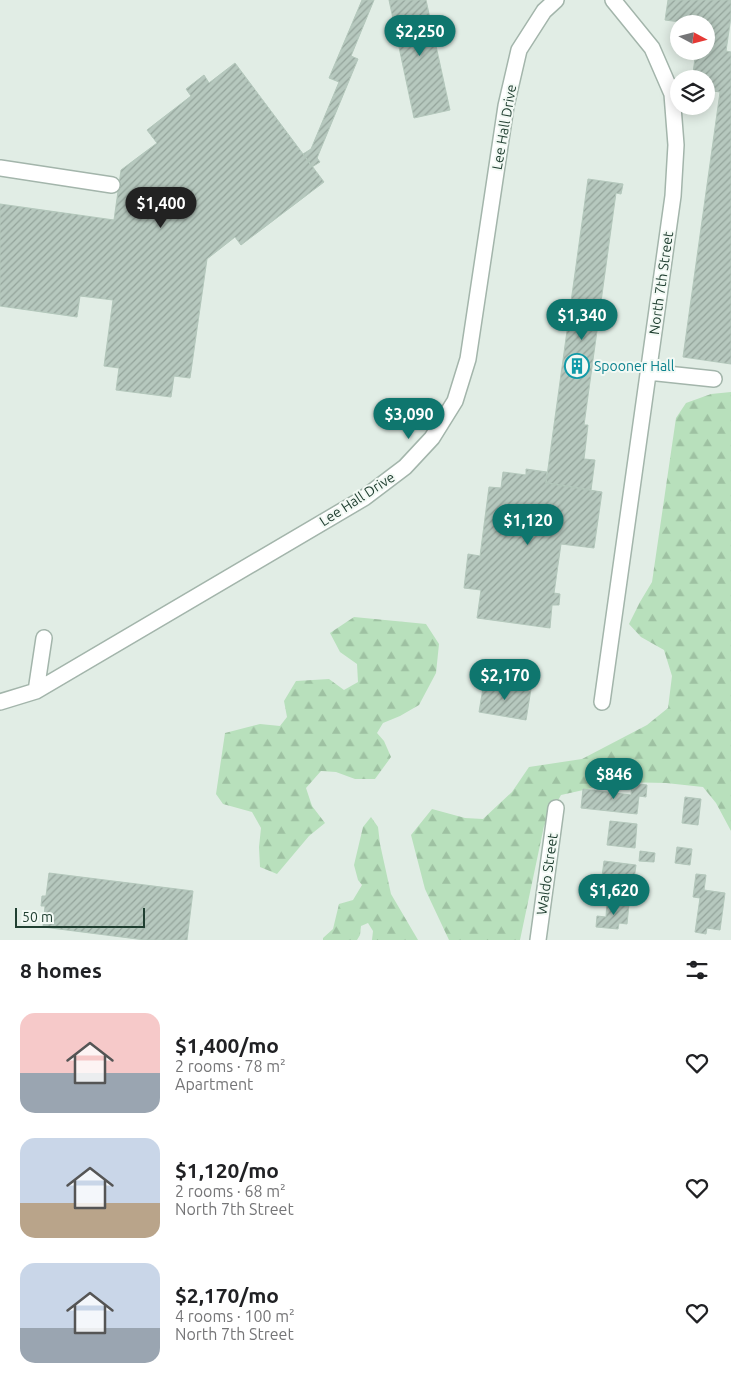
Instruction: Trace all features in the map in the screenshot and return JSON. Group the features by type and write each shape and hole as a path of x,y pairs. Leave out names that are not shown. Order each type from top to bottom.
{"street":[{"name":"Lee Hall Drive","path":"0,702 36,691 364,498 405,467 432,438 455,401 468,359 506,106 519,50 544,11 556,0"},
{"name":"North 7th Street","path":"602,702 673,196 676,145 672,94 652,48 613,0"},
{"path":"0,168 112,185"},
{"path":"648,372 714,379"},
{"path":"36,691 44,638"},
{"name":"Waldo Street","path":"538,940 556,808"}],"green space":[{"path":"731,392 731,831 716,803 703,787 666,783 619,782 561,795 544,826 520,940 449,940 425,889 411,835 432,809 465,818 483,819 512,792 529,767 582,759 647,725 668,708 672,676 664,650 641,637 629,624 652,582 676,418 686,403 711,394"},
{"path":"354,617 426,624 439,644 436,673 419,705 383,723 377,733 384,741 391,757 375,779 355,779 336,772 321,771 306,788 312,806 325,823 309,836 277,874 260,867 259,847 261,828 252,812 223,804 216,794 225,733 260,724 280,726 287,717 284,701 296,681 329,679 344,690 358,682 357,664 340,652 330,633"},
{"path":"371,817 378,827 391,894 418,940 372,940 373,931 368,923 361,926 360,935 357,940 323,940 333,929 339,904 353,900 362,885 358,880 354,865 363,827"}],"building":[{"path":"362,0 374,0 351,56 358,59 317,158 320,162 312,167 303,154 311,149 339,82 329,78"},
{"path":"389,0 426,0 450,110 414,118"},
{"path":"668,0 731,0 731,17 726,51 731,52 731,364 683,357 720,92 715,91 715,70 693,70 695,60 715,60 715,15 670,15 670,21 665,20"},
{"path":"235,63 324,182 241,245 235,237 207,259 190,378 174,376 171,397 116,390 119,368 104,366 113,300 80,296 77,317 0,306 0,204 114,220 121,170 157,143 147,130 191,96 186,89 204,75 209,83"},
{"name":"Spooner Hall","path":"588,179 623,184 621,194 616,193 584,425 588,425 584,459 595,460 591,490 546,483"},
{"path":"526,469 547,472 546,483 602,492 594,548 561,544 554,593 560,594 559,605 552,605 550,628 477,618 481,590 464,588 468,554 480,556 489,487 501,488 503,472 526,475"},
{"path":"484,682 531,689 526,720 479,712"},
{"path":"632,783 647,785 646,797 639,796 637,814 581,808 583,789 631,795"},
{"path":"685,797 701,799 698,825 682,823"},
{"path":"610,821 637,824 635,848 607,845"},
{"path":"677,847 692,849 690,865 675,863"},
{"path":"640,851 655,853 654,862 639,861"},
{"path":"604,861 636,865 633,887 601,884"},
{"path":"49,873 193,891 187,940 145,940 43,927 45,906 41,906 42,896 46,896"},
{"path":"696,874 706,875 704,890 725,893 720,930 707,928 706,934 695,932 700,898 693,897"},
{"path":"607,902 629,904 627,924 619,923 618,929 596,927 597,916 606,917"}],"place":[{"name":"Spooner Hall","path":"577,366"}]}
